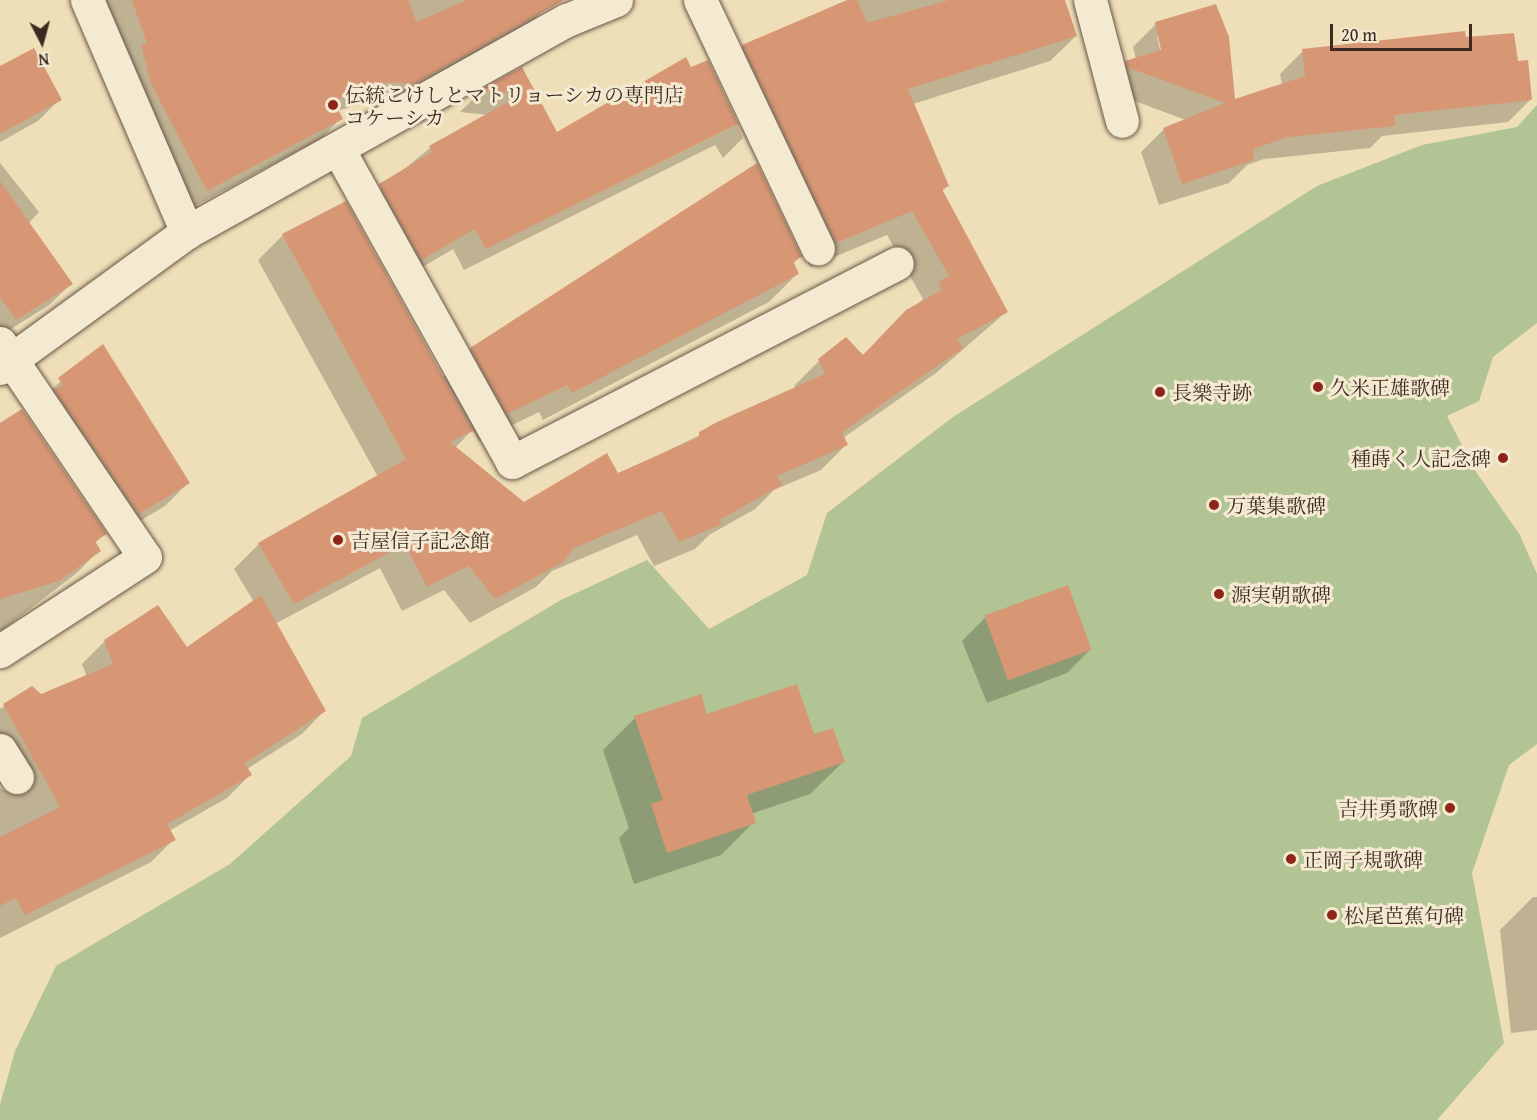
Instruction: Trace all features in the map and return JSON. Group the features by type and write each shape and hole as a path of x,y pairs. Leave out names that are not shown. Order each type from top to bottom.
{"street":[{"path":"87,0 187,232"},
{"path":"0,651 145,557 4,356 187,232 567,20 616,0"},
{"path":"700,0 818,248"},
{"path":"1090,0 1122,121"},
{"path":"338,149 512,462 897,262"},
{"path":"0,750 16,777"}],"green space":[{"path":"1537,105 1537,323 1493,357 1479,401 1447,416 1474,469 1520,535 1537,574 1537,744 1509,765 1472,873 1504,1043 1437,1120 0,1120 0,1105 15,1051 56,966 230,864 351,756 362,718 561,600 647,560 709,629 807,575 827,513 953,417 1317,186 1422,145 1517,127"}],"building":[{"path":"132,0 409,0 416,22 467,0 564,0 414,84 390,82 333,100 343,119 207,191 151,84 141,45 147,44"},
{"path":"847,0 857,0 867,23 949,0 1065,0 1077,36 908,89 949,186 942,189 1008,312 957,339 963,348 842,432 848,445 777,476 782,485 719,520 722,524 679,542 662,511 574,548 563,562 495,599 469,566 427,587 405,544 294,604 258,543 406,459 282,234 346,201 473,431 450,442 524,502 607,453 618,473 699,437 699,432 717,422 825,374 818,359 846,337 863,355 906,310 942,290 938,282 949,276 912,211 836,243 742,45"},
{"path":"1216,4 1229,37 1235,99 1305,76 1302,49 1465,31 1466,37 1514,33 1518,61 1528,60 1532,100 1394,115 1395,126 1288,137 1253,149 1254,160 1182,184 1163,128 1225,103 1127,67 1125,61 1161,50 1155,22"},
{"path":"34,48 62,100 0,134 0,66"},
{"path":"686,57 691,67 708,60 745,138 737,124 486,249 475,229 421,260 379,184 432,152 429,146 522,94 479,90 522,67 557,132"},
{"path":"757,163 802,257 793,261 799,274 572,393 567,385 507,414 470,348"},
{"path":"0,181 73,284 16,320 0,297"},
{"path":"103,344 190,483 139,514 54,390 63,385 58,378"},
{"path":"22,409 107,534 95,541 101,551 59,581 0,599 0,423"},
{"path":"1068,585 1092,650 1008,680 984,615"},
{"path":"261,595 326,711 245,763 252,775 167,824 176,840 25,915 16,898 0,906 0,837 60,807 3,704 32,686 41,694 113,664 104,640 158,605 187,647"},
{"path":"797,684 814,734 833,728 845,762 747,795 756,823 667,853 651,804 663,800 634,716 701,694 707,714"}],"place":[{"name":"伝統こけしとマトリョーシカの専門店 コケーシカ","path":"333,105"},
{"name":"久米正雄歌碑","path":"1318,387"},
{"name":"長樂寺跡","path":"1160,392"},
{"name":"種蒔く人記念碑","path":"1503,458"},
{"name":"万葉集歌碑","path":"1214,505"},
{"name":"吉屋信子記念館","path":"338,540"},
{"name":"源実朝歌碑","path":"1219,594"},
{"name":"吉井勇歌碑","path":"1450,808"},
{"name":"正岡子規歌碑","path":"1291,859"},
{"name":"松尾芭蕉句碑","path":"1332,915"}]}
